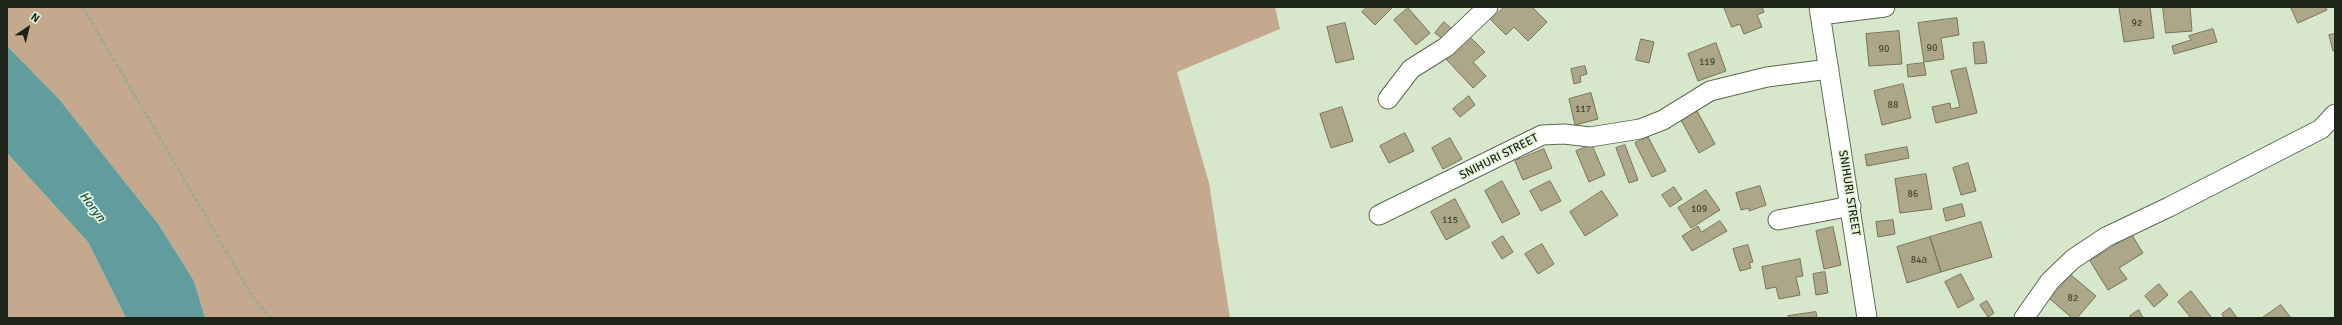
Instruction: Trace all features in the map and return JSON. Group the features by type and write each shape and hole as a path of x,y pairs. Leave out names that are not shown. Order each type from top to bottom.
{"street":[{"path":"1388,99 1411,69 1446,47 1488,7"},
{"name":"SNIHURI STREET","path":"1868,318 1820,11 1885,7"},
{"name":"SNIHURI STREET","path":"1379,215 1542,135 1564,134 1590,137 1640,129 1663,120 1710,91 1767,77 1829,69"},
{"path":"2024,318 2050,281 2073,259 2106,237 2170,207 2321,129 2335,114"},
{"path":"1778,220 1851,206"}],"path":[{"path":"83,7 256,302 271,318"}],"shaded area":[{"path":"7,7 1275,7 1280,29 1177,72 1209,183 1230,318 205,318 194,281 159,225 59,99 7,46"},
{"path":"7,153 88,242 126,318 7,318"}],"water":[{"name":"Horyn","path":"7,46 59,99 159,225 194,281 205,318 126,318 88,242 7,153"}],"building":[{"path":"1367,7 1393,7 1375,25 1362,12"},
{"path":"1504,7 1532,7 1547,22 1528,41 1514,27 1506,35 1491,20"},
{"path":"1724,7 1762,7 1764,12 1757,15 1762,27 1744,34 1740,24 1732,27"},
{"path":"2150,7 2154,38 2124,42 2119,8"},
{"path":"2163,7 2190,7 2192,31 2166,33"},
{"path":"2291,7 2325,7 2327,10 2298,23"},
{"path":"1408,8 1430,33 1416,45 1394,20"},
{"path":"1957,18 1959,35 1941,38 1944,59 1924,62 1918,23"},
{"path":"1444,22 1452,29 1443,39 1435,33"},
{"path":"1345,23 1354,59 1336,63 1327,27"},
{"path":"2213,29 2217,42 2174,54 2172,46 2191,40 2189,36"},
{"path":"1899,31 1902,64 1869,66 1866,34"},
{"path":"2335,34 2335,50 2333,51 2329,35"},
{"path":"1470,37 1485,52 1473,62 1486,76 1473,88 1446,59"},
{"path":"1641,39 1654,42 1649,63 1636,60"},
{"path":"1984,42 1987,63 1975,64 1973,43"},
{"path":"1716,43 1726,71 1698,81 1688,54"},
{"path":"1924,63 1926,75 1908,77 1907,65"},
{"path":"1585,66 1587,74 1580,76 1581,82 1574,84 1571,69"},
{"path":"1966,68 1977,113 1936,123 1932,107 1950,103 1951,109 1960,107 1951,71"},
{"path":"1903,84 1911,118 1882,125 1874,91"},
{"path":"1591,93 1598,119 1575,125 1569,99"},
{"path":"1469,96 1475,105 1460,117 1453,109"},
{"path":"1342,107 1353,141 1331,148 1320,114"},
{"path":"1697,111 1715,144 1699,153 1681,120"},
{"path":"1405,133 1414,151 1389,163 1380,146"},
{"path":"1648,137 1666,171 1652,177 1635,143"},
{"path":"1450,138 1462,159 1443,169 1432,148"},
{"path":"1592,145 1605,175 1589,182 1576,151"},
{"path":"1625,145 1638,180 1629,183 1616,148"},
{"path":"1907,147 1909,158 1867,166 1865,155"},
{"path":"1544,149 1552,168 1523,180 1515,161"},
{"path":"1968,163 1976,191 1961,195 1953,168"},
{"path":"1926,174 1932,209 1900,213 1895,179"},
{"path":"1502,181 1520,214 1502,223 1485,191"},
{"path":"1550,181 1561,201 1541,211 1530,191"},
{"path":"1760,186 1766,205 1749,211 1749,208 1741,210 1736,193"},
{"path":"1674,187 1682,199 1670,207 1662,195"},
{"path":"1706,190 1720,210 1691,228 1678,208"},
{"path":"1602,191 1618,215 1585,236 1570,212"},
{"path":"1455,199 1470,227 1446,240 1431,212"},
{"path":"1962,204 1965,216 1946,221 1943,209"},
{"path":"1893,220 1895,234 1878,237 1876,222"},
{"path":"1720,221 1727,231 1692,251 1682,236 1698,226 1701,232"},
{"path":"1981,222 1992,257 1941,272 1930,237"},
{"path":"1833,227 1841,265 1824,269 1816,231"},
{"path":"2132,235 2143,253 2119,268 2127,279 2108,290 2090,261"},
{"path":"1503,236 1513,252 1502,259 1492,243"},
{"path":"1930,237 1941,272 1907,283 1897,247"},
{"path":"1542,244 1554,264 1538,274 1525,254"},
{"path":"1748,245 1753,262 1749,263 1751,268 1740,271 1733,249"},
{"path":"1800,259 1803,276 1796,277 1800,295 1779,299 1776,287 1766,289 1762,267"},
{"path":"1825,272 1828,293 1816,295 1813,274"},
{"path":"1961,274 1974,299 1958,308 1945,282"},
{"path":"2071,275 2096,296 2077,318 2072,318 2050,299"},
{"path":"2159,284 2168,295 2154,307 2145,296"},
{"path":"2191,291 2212,318 2191,318 2178,302"},
{"path":"1987,301 1994,313 1988,317 1980,305"},
{"path":"2281,305 2291,318 2262,318"},
{"path":"2230,308 2237,318 2224,318 2222,314"},
{"path":"2139,310 2143,318 2132,318 2130,316"},
{"path":"1816,312 1817,318 1789,318 1788,316"}]}
